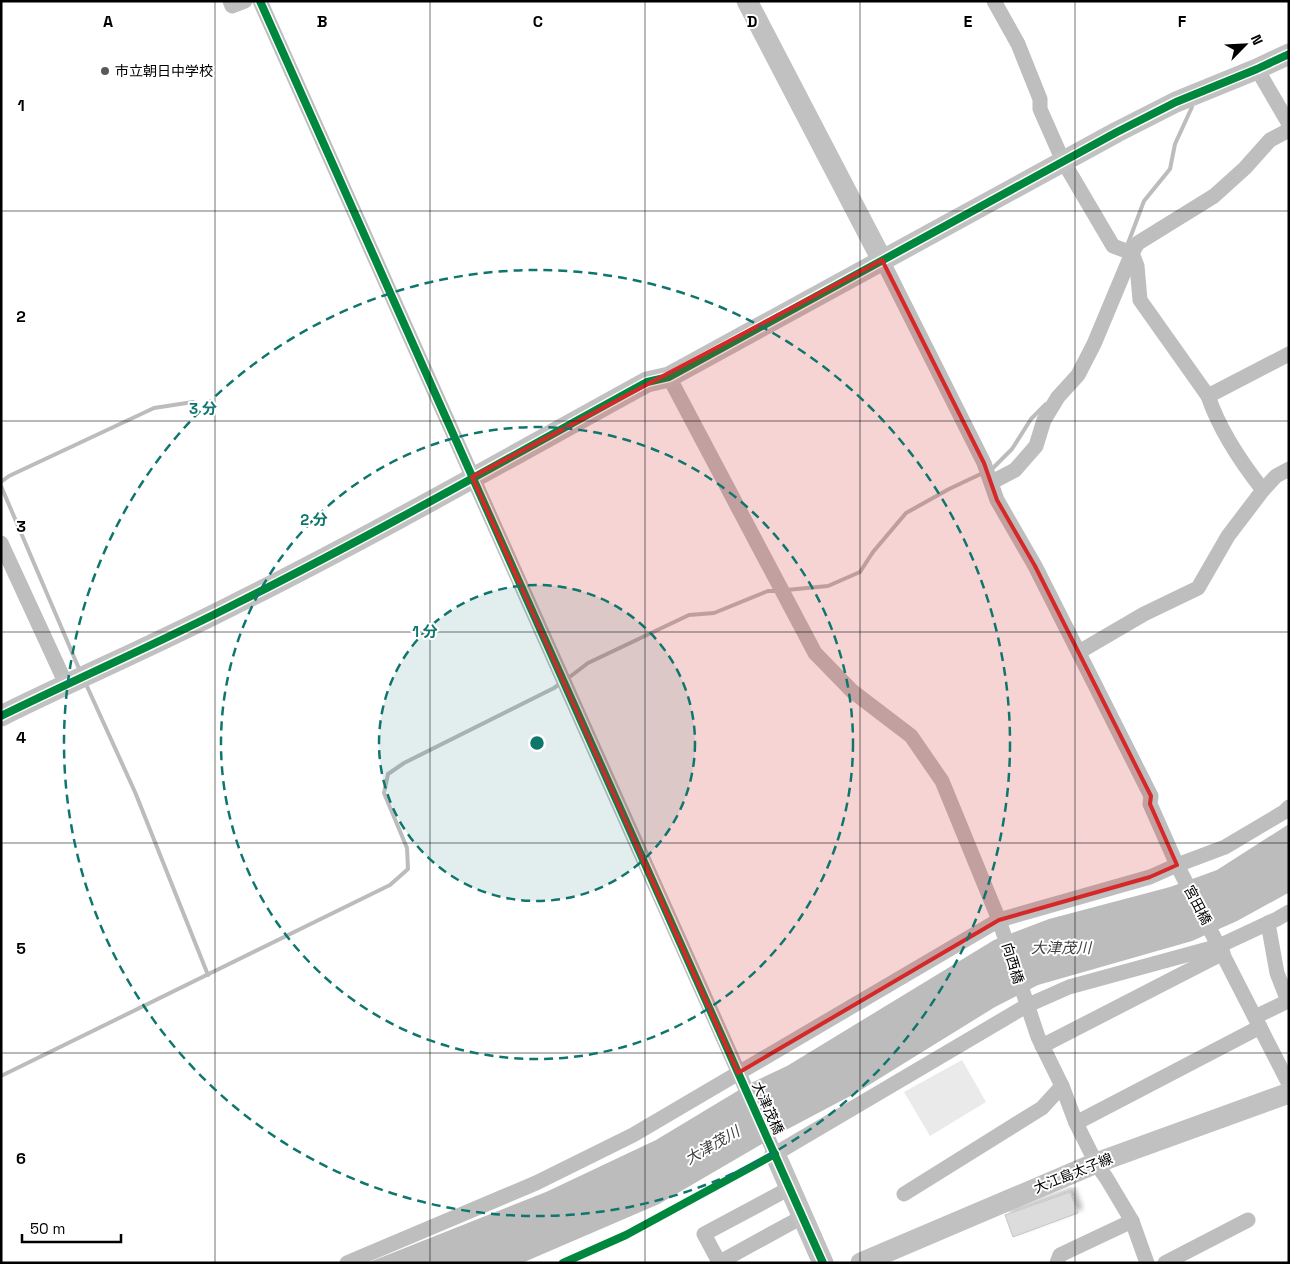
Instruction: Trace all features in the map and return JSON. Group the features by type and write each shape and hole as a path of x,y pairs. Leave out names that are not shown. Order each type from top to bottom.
{"street":[{"path":"230,1 232,6 245,1"},
{"name":"大津茂橋","path":"260,1 775,1154"},
{"path":"747,1 882,260"},
{"path":"994,1 1018,44 1040,99 1040,109 1063,161 1112,246 1132,253 1137,266 1140,300 1208,396 1216,418 1241,463 1263,490"},
{"path":"1,716 238,603 390,525 648,382 669,377 1063,161 1176,102 1289,54"},
{"path":"1257,69 1289,124"},
{"path":"992,482 1015,470 1036,446 1044,420 1058,397 1078,375 1094,344 1132,253 1138,243 1214,196 1270,140 1289,130"},
{"name":"宮田橋","path":"882,260 984,462 997,500 1035,566 1151,796 1150,804 1177,865 1289,1084"},
{"path":"1208,396 1289,354"},
{"name":"向西橋","path":"669,377 815,653 852,691 911,736 942,782 1000,920 1026,1006 1042,1046 1062,1086 1076,1124 1096,1163 1107,1178 1132,1222 1147,1263"},
{"path":"1079,652 1144,614 1198,588 1228,536 1263,490 1276,476 1289,469"},
{"path":"1,543 66,684"},
{"path":"347,1263 544,1178 633,1135 1000,920 1150,877 1225,847 1284,812 1289,807"},
{"path":"1042,1046 1289,912"},
{"path":"1076,1124 1258,1022 1288,1002 1285,982 1278,973 1268,923"},
{"path":"823,1263 775,1154 1026,1006 1069,987 1221,950"},
{"path":"904,1194 1042,1108 1062,1086"},
{"name":"大江島太子線","path":"861,1263 1096,1163 1289,1093"},
{"path":"790,1188 704,1234 718,1262 802,1217"},
{"path":"1165,1263 1248,1220"},
{"path":"1057,1263 1060,1255 1132,1222"}],"highlighted area":[{"path":"882,260 984,463 997,500 1035,566 1151,796 1150,804 1177,865 1150,877 999,920 738,1073 472,477"}],"shaded area":[{"path":"962,1060 986,1102 930,1136 904,1092"}],"water":[{"name":"大津茂川","path":"1289,824 1288,893 1237,921 1192,941 1038,985 995,1007 856,1093 784,1131 659,1204 522,1263 367,1263 546,1192 656,1140 749,1084 787,1066 994,940 1049,919 1170,887 1217,870"}],"building":[{"path":"1070,1192 1078,1213 1013,1237 1005,1215"}],"waterway":[{"path":"1127,246 1144,201 1170,169 1175,144 1192,107"},
{"path":"1,482 9,476 154,408 193,402"},
{"path":"991,470 1012,449 1031,419 1046,404"},
{"path":"786,590 828,586 860,572 873,552 906,513 985,472"},
{"path":"1,486 80,671"},
{"path":"567,679 588,663 689,615 714,613 768,591 777,591"},
{"path":"85,682 135,792 208,975"},
{"path":"1,1076 390,885 408,869 407,848 384,793 388,774 404,763 561,683"}],"cycle path":[{"path":"260,1 823,1263"},
{"path":"1,716 210,617 291,576 647,382 669,377 1117,132 1176,102 1289,54"},
{"path":"563,1263 626,1235 775,1154"}],"place":[{"name":"市立朝日中学校","path":"105,71"}]}
